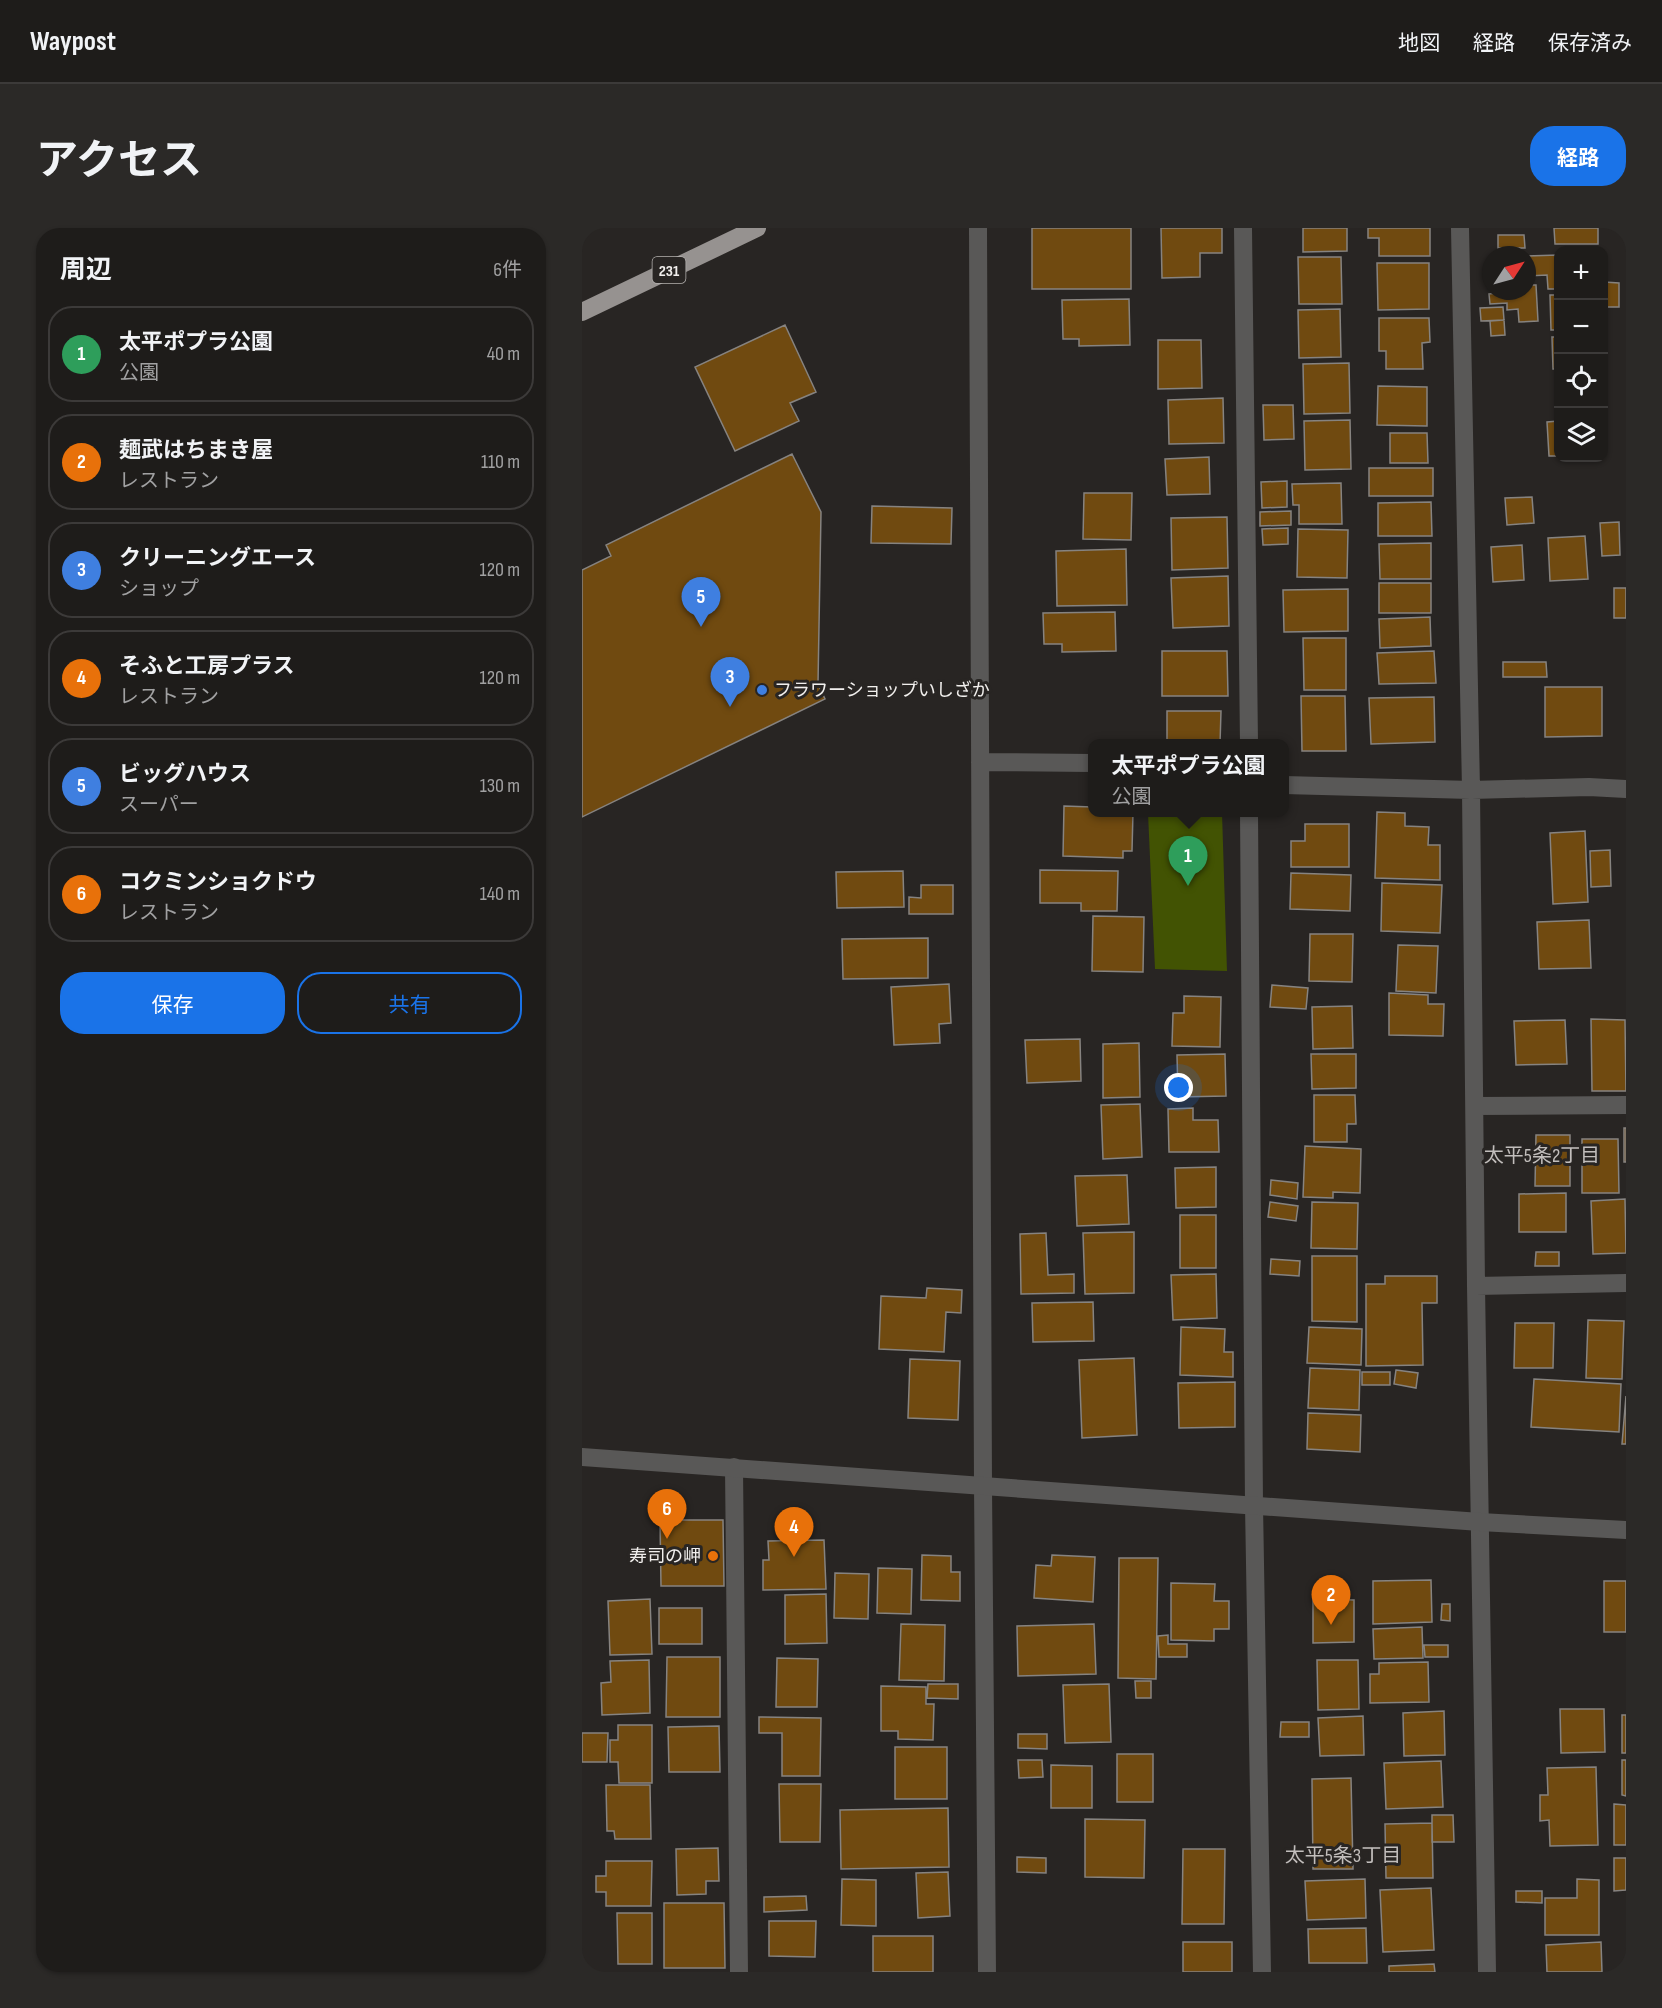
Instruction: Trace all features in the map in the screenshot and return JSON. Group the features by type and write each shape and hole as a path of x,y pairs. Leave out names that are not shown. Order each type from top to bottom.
{"highway":[{"name":"231","path":"582,312 757,228"}],"street":[{"path":"978,228 987,1972"},
{"path":"1243,228 1248,739"},
{"path":"1460,228 1471,790 1487,1972"},
{"path":"980,762 1088,763"},
{"path":"1289,785 1471,790 1589,787 1626,789"},
{"path":"1249,817 1254,1505 1262,1972"},
{"path":"1475,1106 1626,1105"},
{"path":"1476,1286 1626,1283"},
{"path":"582,1457 1480,1522 1626,1530"},
{"path":"734,1467 739,1972"}],"green space":[{"path":"1148,817 1222,817 1227,971 1155,969"}],"building":[{"path":"1032,228 1131,228 1131,289 1032,289"},
{"path":"1161,228 1222,228 1222,253 1200,253 1200,277 1162,278"},
{"path":"1303,228 1347,228 1347,251 1303,252"},
{"path":"1368,228 1430,228 1430,256 1379,256 1379,238 1368,238"},
{"path":"1554,228 1598,228 1598,244 1555,244"},
{"path":"1498,235 1524,235 1525,246 1498,246"},
{"path":"1554,255 1554,289 1548,289 1547,275 1536,276 1536,256"},
{"path":"1298,257 1341,257 1342,304 1299,304"},
{"path":"1377,263 1429,263 1429,309 1378,310"},
{"path":"1608,282 1619,283 1619,307 1608,307"},
{"path":"1536,285 1538,321 1519,322 1518,309 1507,310 1507,303 1490,304 1490,300 1536,300"},
{"path":"1550,295 1554,295 1554,330 1551,330"},
{"path":"1129,299 1130,345 1079,346 1079,339 1063,339 1062,300"},
{"path":"1503,307 1504,320 1481,321 1480,308"},
{"path":"1340,309 1341,357 1299,358 1298,310"},
{"path":"1379,318 1429,318 1430,342 1422,343 1423,369 1386,369 1386,351 1379,351"},
{"path":"1504,320 1505,335 1491,336 1490,321"},
{"path":"785,325 816,392 790,403 799,421 735,451 695,367"},
{"path":"1552,337 1554,337 1554,369"},
{"path":"1158,340 1201,340 1202,388 1158,389"},
{"path":"1349,363 1350,413 1304,414 1303,364"},
{"path":"1378,386 1427,387 1427,426 1377,425"},
{"path":"1223,398 1224,443 1169,444 1168,400"},
{"path":"1263,405 1293,405 1294,439 1264,440"},
{"path":"1350,420 1351,469 1305,470 1304,421"},
{"path":"1554,421 1554,456 1549,456 1547,422"},
{"path":"1390,433 1427,433 1428,463 1390,463"},
{"path":"792,454 821,512 818,684 825,699 582,817 582,570 611,556 606,545"},
{"path":"1209,457 1210,494 1167,495 1165,459"},
{"path":"1369,468 1433,468 1433,496 1369,496"},
{"path":"1287,481 1287,507 1262,508 1261,482"},
{"path":"1341,483 1342,524 1299,524 1299,505 1293,505 1292,484"},
{"path":"1084,493 1132,493 1131,540 1083,539"},
{"path":"1532,497 1534,523 1507,525 1505,498"},
{"path":"1431,502 1432,536 1378,536 1378,503"},
{"path":"872,506 952,508 951,544 871,543"},
{"path":"1291,511 1291,525 1260,526 1260,512"},
{"path":"1227,517 1228,568 1172,570 1171,518"},
{"path":"1619,522 1620,555 1602,556 1600,523"},
{"path":"1288,528 1288,544 1263,545 1262,529"},
{"path":"1298,529 1348,530 1347,578 1297,577"},
{"path":"1585,536 1588,579 1550,581 1548,538"},
{"path":"1431,543 1431,579 1380,579 1379,544"},
{"path":"1522,545 1524,580 1493,582 1491,547"},
{"path":"1126,549 1127,605 1057,606 1056,551"},
{"path":"1228,576 1229,626 1173,628 1171,578"},
{"path":"1379,583 1431,583 1431,613 1379,613"},
{"path":"1614,588 1626,588 1626,618 1614,618"},
{"path":"1348,589 1348,631 1284,632 1283,590"},
{"path":"1115,612 1116,651 1062,652 1062,644 1044,644 1043,613"},
{"path":"1430,617 1431,646 1380,648 1379,619"},
{"path":"1303,638 1346,638 1346,690 1304,690"},
{"path":"1162,651 1227,651 1228,696 1162,696"},
{"path":"1434,651 1436,683 1379,684 1377,653"},
{"path":"1503,662 1546,662 1547,677 1503,677"},
{"path":"1545,687 1602,687 1602,736 1545,737"},
{"path":"1301,696 1345,696 1346,751 1302,751"},
{"path":"1434,697 1435,742 1371,744 1369,698"},
{"path":"1167,711 1221,711 1220,739 1167,739"},
{"path":"1064,806 1088,807 1088,817 1133,817 1132,851 1123,851 1123,858 1063,856"},
{"path":"1377,812 1405,813 1405,826 1429,827 1428,845 1440,845 1440,880 1375,878"},
{"path":"1305,824 1349,824 1349,867 1291,867 1291,841 1305,841"},
{"path":"1585,831 1588,902 1553,904 1550,833"},
{"path":"1610,850 1611,886 1591,887 1590,851"},
{"path":"1040,870 1118,871 1117,911 1081,911 1081,903 1040,903"},
{"path":"903,871 904,907 837,908 836,872"},
{"path":"1291,873 1351,875 1350,911 1290,909"},
{"path":"1382,883 1442,885 1440,933 1381,931"},
{"path":"921,885 953,885 953,914 909,914 909,897 921,898"},
{"path":"1093,916 1144,917 1143,972 1092,971"},
{"path":"1589,920 1591,968 1539,969 1537,922"},
{"path":"1310,934 1353,934 1352,982 1309,981"},
{"path":"928,938 928,978 843,979 842,939"},
{"path":"1398,945 1438,946 1436,993 1396,991"},
{"path":"949,984 951,1023 939,1024 940,1043 894,1045 891,987"},
{"path":"1272,985 1308,988 1306,1009 1270,1007"},
{"path":"1389,993 1428,995 1428,1004 1444,1004 1443,1036 1389,1035"},
{"path":"1184,996 1221,997 1220,1047 1172,1046 1173,1013 1184,1013"},
{"path":"1352,1006 1353,1048 1313,1049 1312,1007"},
{"path":"1591,1019 1625,1020 1626,1091 1592,1091"},
{"path":"1565,1020 1567,1064 1516,1065 1514,1021"},
{"path":"1080,1039 1081,1081 1027,1083 1025,1040"},
{"path":"1139,1043 1140,1097 1103,1098 1103,1044"},
{"path":"1225,1054 1226,1096 1178,1097 1177,1055"},
{"path":"1311,1054 1356,1054 1356,1088 1312,1089"},
{"path":"1314,1095 1355,1095 1356,1124 1347,1124 1347,1142 1314,1142"},
{"path":"1140,1104 1142,1157 1103,1159 1101,1105"},
{"path":"1193,1108 1193,1120 1218,1120 1219,1152 1169,1152 1168,1109"},
{"path":"1624,1128 1626,1128 1626,1162 1624,1162"},
{"path":"1536,1135 1570,1135 1570,1186 1535,1186"},
{"path":"1582,1139 1618,1139 1619,1193 1582,1193"},
{"path":"1305,1146 1361,1149 1360,1193 1333,1192 1333,1198 1303,1197"},
{"path":"1216,1167 1216,1207 1176,1208 1175,1168"},
{"path":"1127,1175 1129,1224 1077,1226 1075,1176"},
{"path":"1271,1180 1298,1183 1297,1199 1270,1195"},
{"path":"1566,1193 1566,1232 1519,1232 1519,1194"},
{"path":"1625,1199 1626,1253 1593,1254 1591,1201"},
{"path":"1270,1202 1298,1206 1296,1221 1268,1217"},
{"path":"1312,1202 1358,1203 1357,1249 1311,1248"},
{"path":"1180,1215 1216,1215 1216,1268 1180,1268"},
{"path":"1134,1232 1134,1293 1085,1294 1083,1233"},
{"path":"1046,1233 1048,1275 1074,1274 1074,1293 1021,1294 1020,1234"},
{"path":"1536,1252 1559,1252 1559,1266 1535,1266"},
{"path":"1312,1256 1357,1256 1357,1322 1312,1321"},
{"path":"1271,1259 1300,1261 1299,1276 1270,1274"},
{"path":"1216,1274 1217,1318 1173,1320 1171,1275"},
{"path":"1385,1276 1437,1276 1437,1303 1422,1303 1423,1365 1366,1366 1366,1284 1385,1284"},
{"path":"927,1288 962,1290 961,1313 946,1312 944,1352 879,1349 881,1296 926,1298"},
{"path":"1093,1302 1094,1341 1033,1342 1032,1303"},
{"path":"1588,1320 1624,1321 1622,1379 1586,1378"},
{"path":"1515,1323 1554,1323 1553,1368 1514,1368"},
{"path":"1181,1327 1225,1329 1224,1352 1233,1352 1233,1377 1180,1375"},
{"path":"1309,1327 1362,1329 1361,1365 1307,1363"},
{"path":"1134,1358 1137,1435 1082,1438 1079,1360"},
{"path":"910,1359 960,1361 958,1420 908,1418"},
{"path":"1310,1368 1360,1370 1359,1410 1308,1408"},
{"path":"1396,1370 1418,1373 1416,1388 1394,1384"},
{"path":"1362,1372 1390,1372 1390,1385 1362,1385"},
{"path":"1534,1379 1621,1384 1619,1432 1531,1427"},
{"path":"1235,1382 1235,1427 1179,1428 1178,1383"},
{"path":"1626,1396 1626,1444 1622,1444"},
{"path":"1308,1413 1361,1415 1360,1452 1307,1449"},
{"path":"660,1520 723,1520 724,1586 661,1586"},
{"path":"824,1540 826,1589 763,1590 763,1560 769,1560 768,1541"},
{"path":"922,1555 951,1556 951,1572 960,1572 960,1601 921,1600"},
{"path":"1052,1555 1095,1557 1093,1602 1034,1598 1036,1565 1051,1566"},
{"path":"1119,1558 1158,1558 1156,1679 1118,1678"},
{"path":"878,1568 912,1569 911,1614 877,1613"},
{"path":"835,1573 869,1574 868,1619 834,1618"},
{"path":"1431,1580 1432,1622 1373,1624 1373,1581"},
{"path":"1604,1581 1626,1581 1626,1632 1604,1632"},
{"path":"1171,1583 1215,1584 1214,1601 1229,1601 1229,1629 1214,1629 1214,1641 1171,1640"},
{"path":"826,1594 827,1643 785,1644 785,1595"},
{"path":"650,1599 652,1654 610,1655 608,1601"},
{"path":"1313,1599 1354,1600 1354,1642 1313,1643"},
{"path":"1442,1604 1450,1604 1450,1621 1441,1620"},
{"path":"659,1608 702,1608 702,1644 659,1644"},
{"path":"901,1624 945,1625 944,1681 899,1680"},
{"path":"1094,1624 1096,1674 1018,1676 1017,1626"},
{"path":"1422,1627 1423,1658 1374,1659 1373,1629"},
{"path":"1168,1635 1168,1644 1187,1644 1187,1657 1159,1657 1158,1636"},
{"path":"1424,1645 1448,1645 1448,1657 1425,1657"},
{"path":"667,1657 720,1657 720,1717 666,1717"},
{"path":"777,1658 818,1659 817,1707 776,1707"},
{"path":"649,1660 650,1713 602,1715 601,1683 611,1682 610,1661"},
{"path":"1317,1660 1358,1660 1359,1709 1318,1710"},
{"path":"1428,1662 1429,1702 1370,1703 1370,1674 1379,1674 1379,1663"},
{"path":"1135,1681 1151,1681 1151,1698 1136,1698"},
{"path":"928,1684 958,1684 958,1699 927,1698"},
{"path":"1109,1684 1111,1742 1065,1743 1063,1685"},
{"path":"881,1686 926,1687 926,1704 934,1704 933,1740 898,1739 898,1731 881,1731"},
{"path":"1560,1709 1604,1709 1605,1752 1561,1753"},
{"path":"1444,1711 1445,1755 1404,1756 1403,1713"},
{"path":"1622,1715 1626,1715 1626,1753 1622,1753"},
{"path":"1363,1716 1364,1755 1320,1756 1318,1718"},
{"path":"759,1717 821,1718 820,1776 782,1776 782,1733 759,1733"},
{"path":"1281,1722 1309,1722 1309,1737 1280,1737"},
{"path":"618,1725 652,1725 652,1783 619,1783 618,1762 610,1762 610,1740 618,1740"},
{"path":"719,1726 720,1772 669,1772 668,1727"},
{"path":"582,1733 608,1733 607,1762 582,1762"},
{"path":"1018,1734 1047,1734 1047,1749 1018,1748"},
{"path":"895,1747 947,1747 947,1799 895,1799"},
{"path":"1117,1754 1153,1754 1153,1802 1117,1802"},
{"path":"1018,1760 1042,1760 1043,1777 1019,1778"},
{"path":"1622,1760 1626,1760 1626,1796 1622,1795"},
{"path":"1441,1761 1443,1807 1386,1809 1384,1763"},
{"path":"1051,1765 1092,1766 1092,1808 1051,1808"},
{"path":"1596,1767 1598,1845 1550,1846 1549,1820 1540,1821 1540,1795 1548,1795 1547,1768"},
{"path":"1351,1778 1353,1869 1313,1869 1312,1779"},
{"path":"779,1784 821,1784 820,1842 780,1842"},
{"path":"606,1785 650,1785 651,1839 615,1839 614,1831 607,1831"},
{"path":"1614,1804 1626,1805 1626,1845 1614,1845"},
{"path":"948,1808 949,1867 841,1869 840,1810"},
{"path":"1432,1815 1453,1815 1454,1842 1432,1842"},
{"path":"1085,1819 1145,1820 1144,1878 1085,1877"},
{"path":"1432,1823 1433,1878 1386,1878 1385,1824"},
{"path":"718,1848 719,1881 706,1881 706,1894 677,1895 676,1849"},
{"path":"1183,1849 1225,1849 1224,1924 1182,1924"},
{"path":"1017,1857 1046,1858 1046,1873 1017,1872"},
{"path":"1614,1858 1626,1858 1626,1890 1614,1891"},
{"path":"606,1861 652,1861 651,1906 606,1906 606,1892 596,1892 596,1876 606,1876"},
{"path":"948,1872 950,1916 918,1918 916,1873"},
{"path":"842,1879 876,1880 876,1926 841,1925"},
{"path":"1365,1879 1366,1918 1307,1920 1305,1881"},
{"path":"1577,1879 1599,1880 1599,1935 1545,1935 1545,1898 1577,1898"},
{"path":"1431,1888 1434,1950 1383,1952 1380,1890"},
{"path":"1516,1891 1542,1891 1542,1903 1516,1902"},
{"path":"806,1896 807,1910 764,1912 764,1897"},
{"path":"664,1903 724,1903 725,1968 664,1968"},
{"path":"617,1913 652,1913 652,1964 618,1964"},
{"path":"769,1921 816,1921 815,1957 769,1956"},
{"path":"1366,1928 1367,1963 1309,1963 1308,1929"},
{"path":"873,1936 933,1936 933,1972 873,1972"},
{"path":"1183,1942 1232,1942 1232,1972 1183,1972"},
{"path":"1601,1942 1602,1972 1547,1972 1546,1945"},
{"path":"1434,1964 1435,1972 1389,1972 1389,1966"}],"place":[{"name":"ビッグハウス","path":"701,627"},
{"name":"フラワーショップいしざか","path":"762,690"},
{"name":"クリーニングエース","path":"730,707"},
{"name":"太平ポプラ公園","path":"1188,886"},
{"name":"コクミンショクドウ","path":"667,1539"},
{"name":"寿司の岬","path":"713,1556"},
{"name":"そふと工房プラス","path":"794,1557"},
{"name":"麺武はちまき屋","path":"1331,1625"}],"district":[{"name":"太平5条2丁目","path":"1542,1155"},
{"name":"太平5条3丁目","path":"1343,1855"}]}
